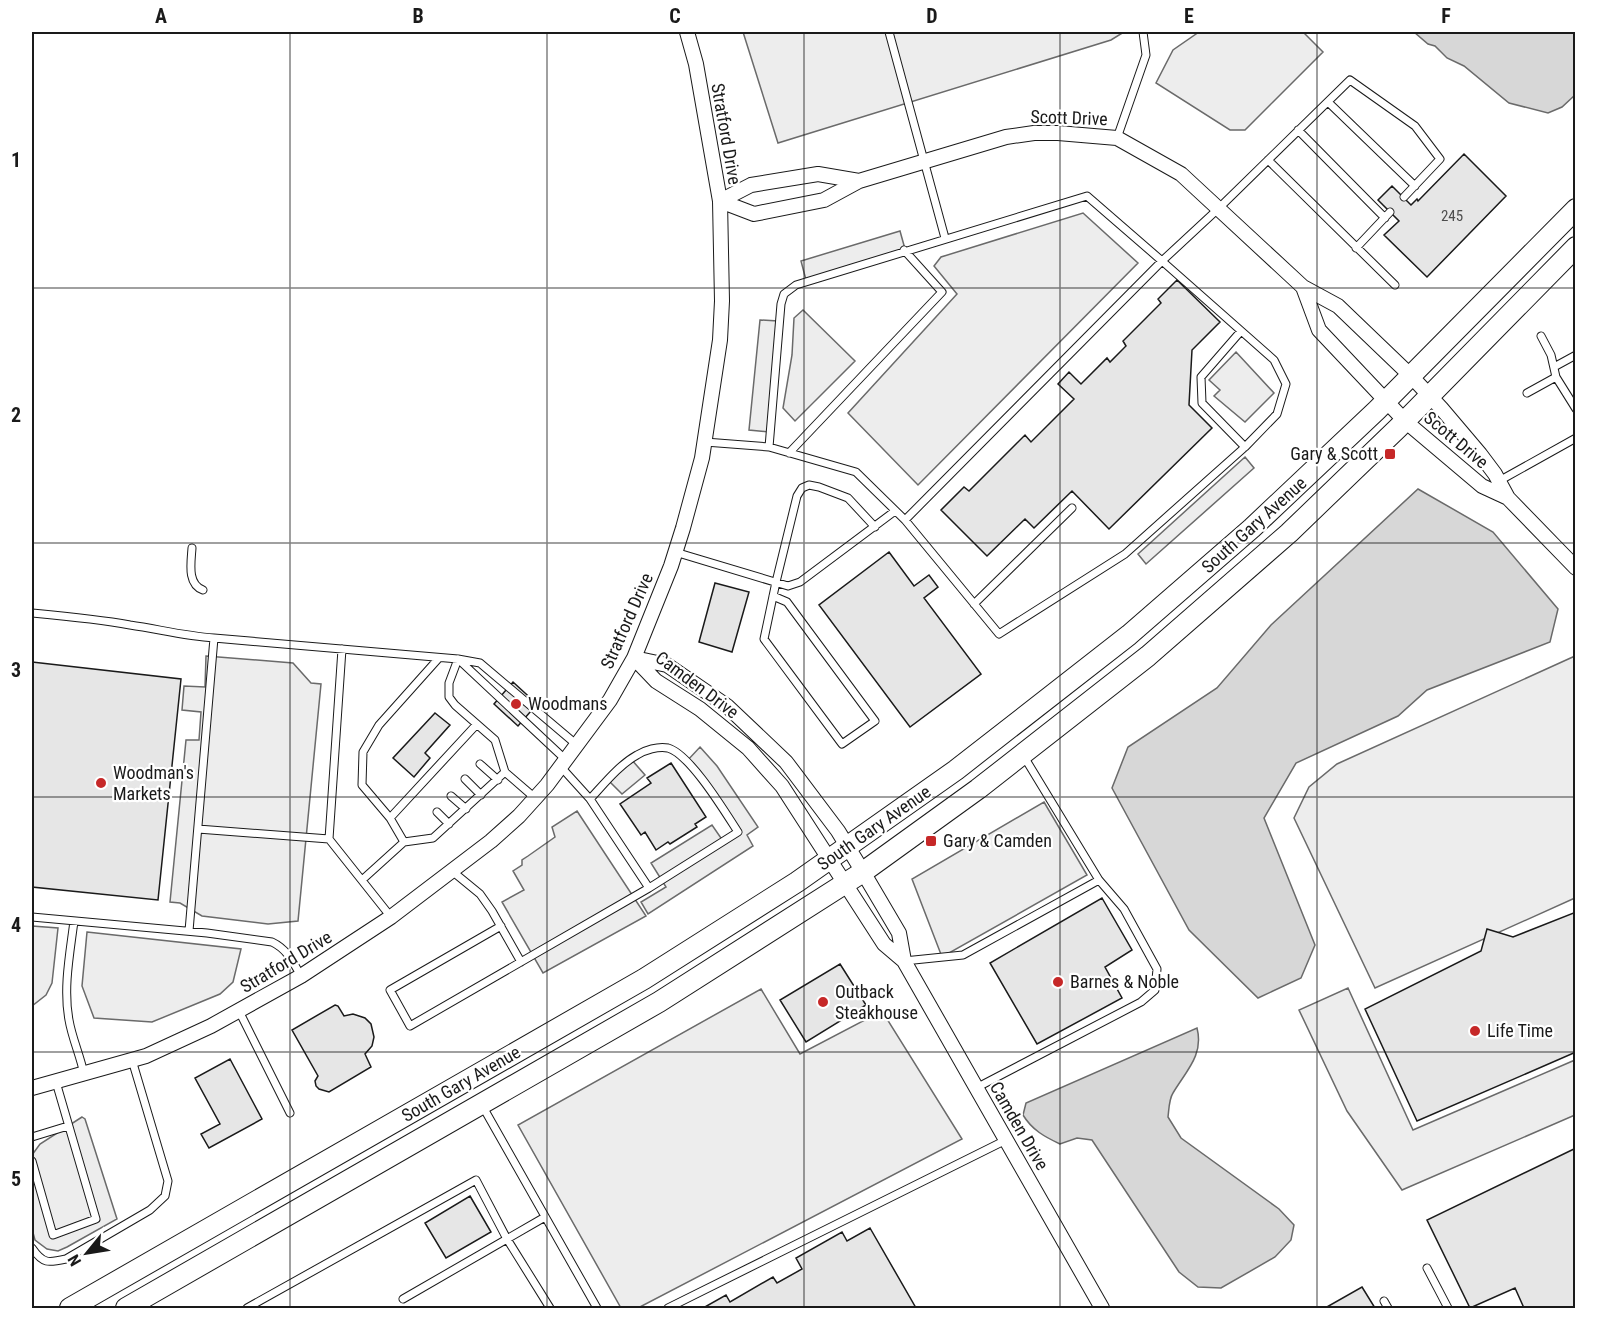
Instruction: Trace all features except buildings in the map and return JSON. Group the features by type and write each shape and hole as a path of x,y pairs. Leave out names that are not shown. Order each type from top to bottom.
{"main road":[{"name":"South Gary Avenue","path":"70,1308 644,979 848,848 994,742 1128,635 1252,528 1386,401 1575,209"},
{"name":"South Gary Avenue","path":"126,1308 668,997 863,872 1023,755 1148,656 1232,584 1348,478 1575,247"}],"street":[{"name":"Stratford Drive","path":"32,1088 146,1056 211,1026 301,976 391,917 491,842 535,798 610,700 634,658 683,528 705,442 720,340 722,301 720,201 696,64 687,32"},
{"name":"Scott Drive","path":"720,201 754,214 824,200 859,181 1006,137 1034,133 1058,133 1117,138 1181,174 1303,287 1338,306 1411,376 1480,454 1508,498 1575,568"},
{"name":"Scott Drive","path":"720,201 751,185 818,174 859,181"},
{"name":"Scott Drive","path":"1303,287 1319,330 1405,421 1482,486 1508,498"},
{"name":"Camden Drive","path":"634,658 667,665 727,705 786,762 848,848 899,933 904,961 1102,1308"},
{"name":"Camden Drive","path":"634,658 656,681 700,709 748,748 782,786 884,944 904,961"}],"lane":[{"path":"889,32 945,238"},
{"path":"1117,138 1146,55 1143,32"},
{"path":"905,520 1162,261 1350,80 1415,126 1440,159 1404,197"},
{"path":"1328,102 1415,186"},
{"path":"1298,130 1387,215 1356,248"},
{"path":"1268,159 1395,285"},
{"path":"705,442 769,447 856,472 905,520 999,634 1125,554 1245,447 1277,414 1286,384 1274,360 1087,196 904,250 796,285 784,294 781,304 769,447"},
{"path":"789,453 942,292 904,250"},
{"path":"1242,331 1200,377 1202,403 1245,447"},
{"path":"1541,336 1551,355 1556,377 1575,409"},
{"path":"1554,366 1575,355"},
{"path":"1527,393 1556,377"},
{"path":"1498,481 1575,438"},
{"path":"773,597 787,602 875,720 842,744 764,639 776,582 797,496 802,488 819,487 848,498 875,526"},
{"path":"974,604 1072,508"},
{"path":"675,552 788,586 800,582 896,511"},
{"path":"192,548 190,568 193,580 197,588 203,590"},
{"path":"32,613 130,625 185,636 458,659 480,663 577,745"},
{"path":"189,931 214,638"},
{"path":"342,649 329,839 391,917"},
{"path":"404,842 390,818 362,785 363,752 379,725 438,659"},
{"path":"458,659 448,683 449,697 495,740 506,772 535,798"},
{"path":"458,659 563,764 649,888"},
{"path":"390,818 477,724"},
{"path":"458,745 465,751"},
{"path":"501,926 390,990 410,1026 649,888 738,832 702,779 676,752 669,748 660,747 639,754 608,780 590,800"},
{"path":"976,1088 1141,1002 1155,990 1157,969 1124,909 1099,880 1023,755"},
{"path":"444,760 451,767"},
{"path":"480,764 498,780"},
{"path":"362,880 404,842 433,838 506,772"},
{"path":"428,777 436,783"},
{"path":"465,780 481,795"},
{"path":"414,792 422,799"},
{"path":"451,796 466,809"},
{"path":"437,812 449,824"},
{"path":"198,829 329,839"},
{"path":"452,872 480,894 521,962"},
{"path":"904,961 963,955 1099,880"},
{"path":"32,917 189,931 272,942 282,946 301,976"},
{"path":"74,921 66,990 69,1020 84,1074"},
{"path":"239,1011 290,1113"},
{"path":"32,1248 39,1259 51,1263 66,1259 150,1210 165,1196 168,1181 132,1060"},
{"path":"32,1161 53,1235 96,1219 56,1082"},
{"path":"481,1105 597,1308"},
{"path":"32,1137 68,1126"},
{"path":"668,1308 1006,1140"},
{"path":"247,1308 476,1180 507,1239 550,1308"},
{"path":"403,1299 545,1217"},
{"path":"1427,1268 1448,1308"},
{"path":"1384,1301 1388,1308"}],"shaded area":[{"path":"743,32 1124,32 1111,40 778,143"},
{"path":"1199,32 1303,32 1323,52 1245,130 1230,130 1156,83 1173,50"},
{"path":"1414,32 1575,32 1575,95 1562,107 1548,113 1509,103 1464,66 1447,58 1435,46 1428,44"},
{"path":"1083,213 1138,263 918,485 848,413 957,294 934,266 941,257"},
{"path":"900,231 905,249 806,280 801,261"},
{"path":"803,310 855,361 795,421 783,408 792,355 794,318"},
{"path":"760,320 778,321 769,432 749,430"},
{"path":"1236,352 1274,393 1245,422 1214,396 1220,390 1209,380"},
{"path":"1245,457 1254,468 1146,564 1138,554"},
{"path":"1418,489 1493,532 1558,609 1550,642 1427,690 1398,716 1296,763 1264,818 1315,945 1301,978 1258,998 1189,930 1112,788 1128,747 1217,688 1271,625"},
{"path":"206,656 293,663 311,683 321,684 298,921 268,924 202,916 180,903 170,902 186,740 199,740 201,712 182,710 184,686 205,687"},
{"path":"1575,656 1575,898 1375,988 1294,818 1309,787 1337,764"},
{"path":"700,747 717,766 758,827 747,835 753,846 648,914 641,902 666,887 651,863 712,825 723,841 738,832 686,762"},
{"path":"631,759 645,775 622,794 608,780"},
{"path":"1044,802 1087,875 942,957 912,879"},
{"path":"577,811 646,916 543,973 502,902 524,890 513,871 522,865 522,860 555,837 552,827"},
{"path":"32,926 58,928 52,983 46,995 32,1006"},
{"path":"87,932 241,949 233,982 220,994 152,1022 94,1018 82,986"},
{"path":"1348,988 1413,1130 1575,1060 1575,1115 1402,1190 1347,1111 1299,1010"},
{"path":"761,989 800,1054 882,1011 962,1139 638,1308 621,1308 518,1125"},
{"path":"1197,1028 1199,1038 1196,1055 1172,1095 1168,1117 1181,1138 1279,1209 1294,1225 1291,1240 1275,1257 1221,1288 1198,1287 1179,1272 1092,1140 1077,1138 1060,1144 1030,1125 1023,1115 1026,1103"},
{"path":"82,1117 85,1119 117,1219 58,1251 47,1249 35,1240 32,1229 32,1155 40,1144"}],"place":[{"name":"Gary & Scott","path":"1390,454"},
{"name":"Woodmans","path":"516,704"},
{"name":"Woodman's Markets","path":"101,783"},
{"name":"Gary & Camden","path":"931,841"},
{"name":"Barnes & Noble","path":"1058,982"},
{"name":"Outback Steakhouse","path":"823,1002"},
{"name":"Life Time","path":"1475,1031"}]}
